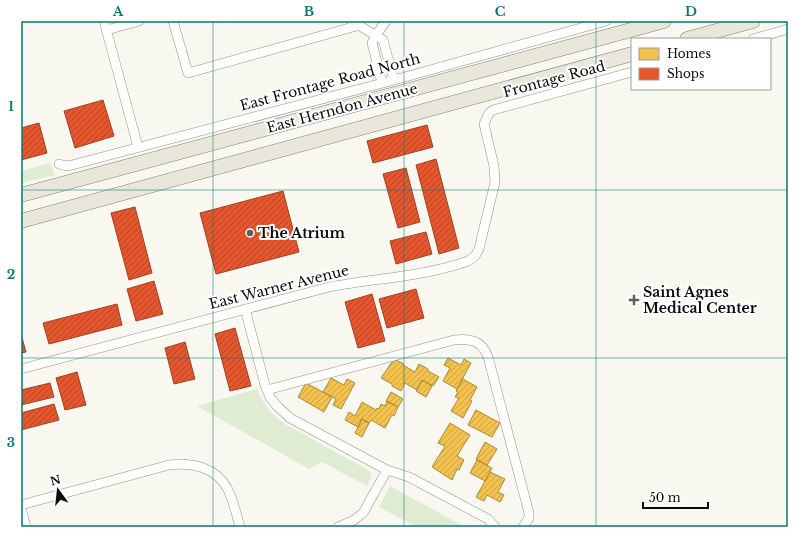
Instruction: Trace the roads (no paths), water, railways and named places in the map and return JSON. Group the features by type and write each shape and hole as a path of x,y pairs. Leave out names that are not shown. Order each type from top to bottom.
{"main road":[{"name":"East Herndon Avenue","path":"21,195 664,21"},
{"path":"691,38 753,21"},
{"name":"East Herndon Avenue","path":"21,221 631,54"}],"street":[{"path":"138,147 106,25 139,21"},
{"path":"174,21 188,73 356,23 384,40 394,80"},
{"path":"382,83 372,43 376,34 386,21"},
{"name":"East Frontage Road North","path":"60,164 66,166 72,165 394,80 606,21"},
{"path":"756,38 788,29"},
{"name":"Frontage Road","path":"486,118 493,110 631,72"},
{"name":"East Warner Avenue","path":"21,369 332,286 424,273 461,263 475,256 479,249 495,176 493,161 485,134 484,124 486,118"},
{"path":"245,309 267,390 276,405 290,418 387,470 409,476 488,519 495,527"},
{"path":"267,390 454,340 464,338 477,342 483,347 488,357 529,513 529,518 523,527"},
{"path":"26,527 21,507 169,465 190,464 207,470 224,482 232,499 240,527"},
{"path":"338,527 354,520 363,513 387,470"}],"place":[{"name":"The Atrium","path":"250,233"},
{"name":"Saint Agnes Medical Center","path":"634,300"}]}
